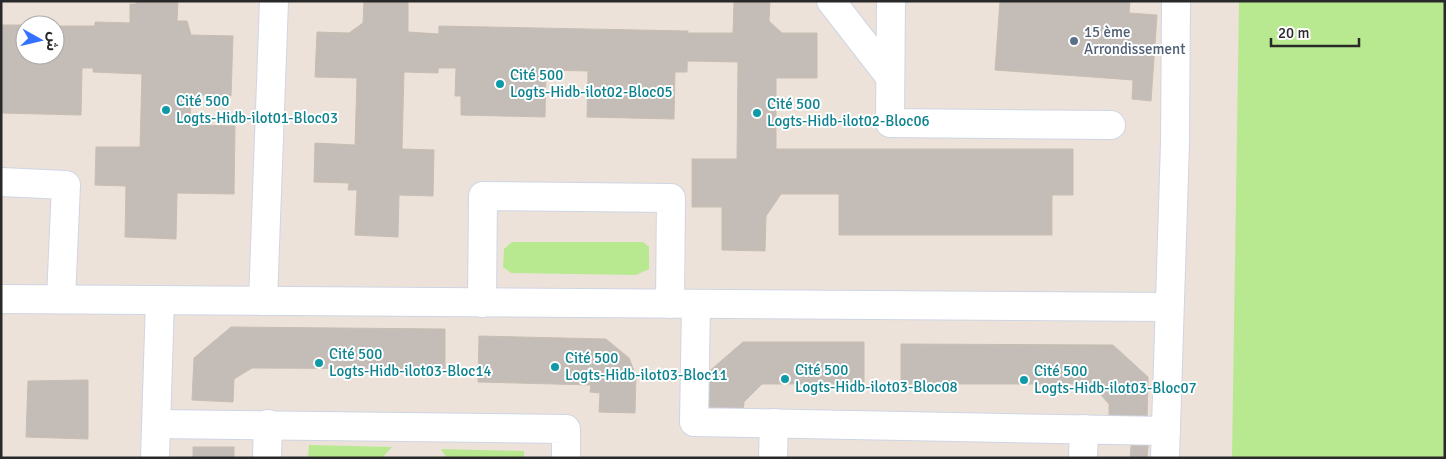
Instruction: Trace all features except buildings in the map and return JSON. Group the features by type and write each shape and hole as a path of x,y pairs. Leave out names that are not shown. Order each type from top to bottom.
{"street":[{"path":"264,301 274,1"},
{"path":"831,1 890,77"},
{"path":"891,1 890,123 1111,125"},
{"path":"1165,458 1175,143 1176,1"},
{"path":"1,182 66,185 60,299"},
{"path":"482,303 484,196 671,198 694,422 1166,431"},
{"path":"1,299 1169,307"},
{"path":"156,458 160,300"},
{"path":"773,458 774,423"},
{"path":"157,424 566,428 566,458"},
{"path":"267,458 268,424"},
{"path":"1084,429 1084,458"}],"green space":[{"path":"1239,1 1445,1 1445,458 1232,458"},
{"path":"512,242 643,242 649,247 649,269 636,275 511,273 503,267 504,249"},
{"path":"309,445 392,447 382,458 308,458"},
{"path":"441,449 524,451 524,458 447,458"}],"place":[{"name":"15 ème Arrondissement","path":"1074,41"},
{"name":"Cité 500 Logts-Hidb-ilot02-Bloc05","path":"500,84"},
{"name":"Cité 500 Logts-Hidb-ilot01-Bloc03","path":"166,110"},
{"name":"Cité 500 Logts-Hidb-ilot02-Bloc06","path":"757,113"},
{"name":"Cité 500 Logts-Hidb-ilot03-Bloc14","path":"319,363"},
{"name":"Cité 500 Logts-Hidb-ilot03-Bloc11","path":"555,367"},
{"name":"Cité 500 Logts-Hidb-ilot03-Bloc08","path":"785,379"},
{"name":"Cité 500 Logts-Hidb-ilot03-Bloc07","path":"1024,380"}]}
